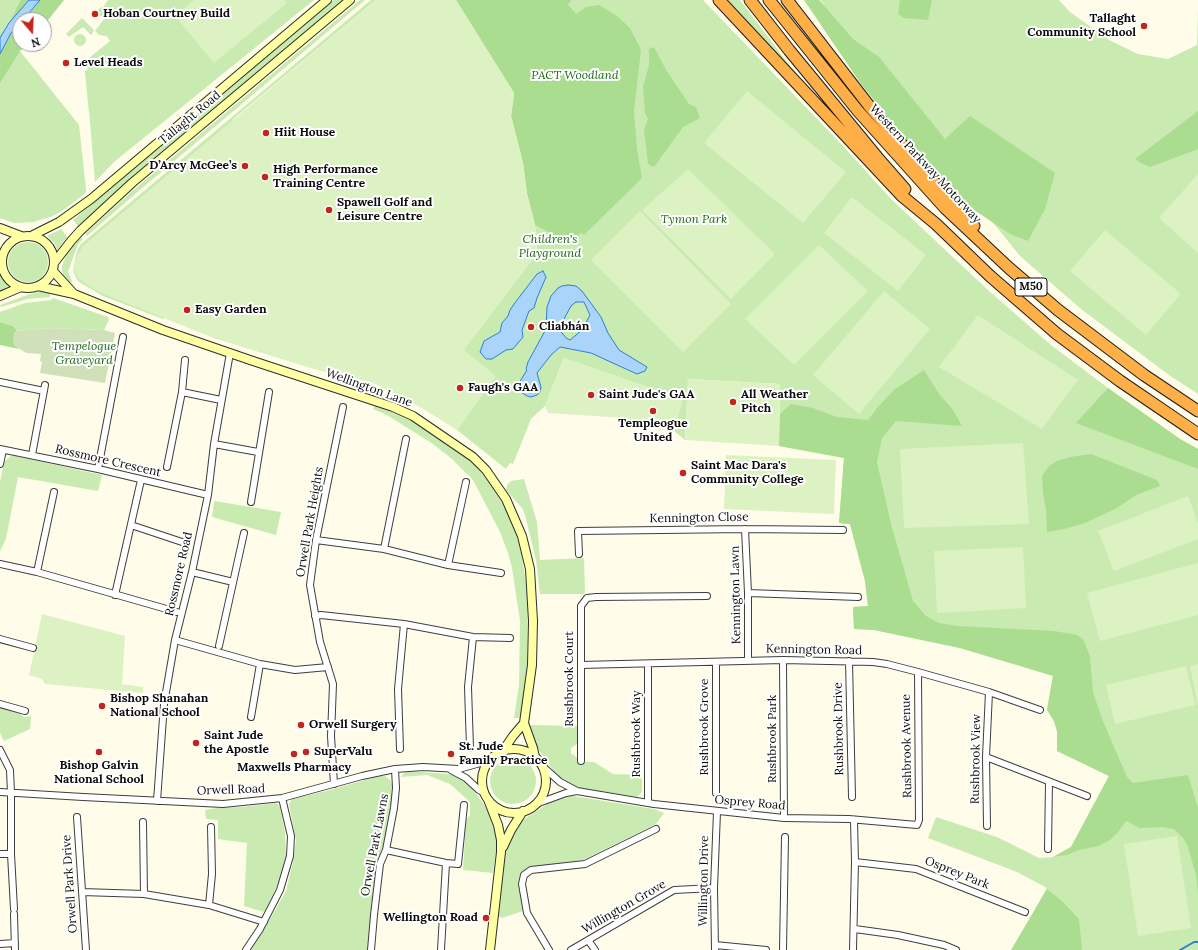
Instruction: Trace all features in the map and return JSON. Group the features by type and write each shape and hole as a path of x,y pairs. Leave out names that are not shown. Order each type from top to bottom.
{"highway":[{"name":"M50","path":"719,0 902,196 936,224 990,276 1057,334 1120,381 1198,434"},
{"name":"M50","path":"750,0 877,157 936,224"},
{"name":"Western Parkway Motorway","path":"769,0 858,111 945,208 1009,268 1058,310 1144,376 1198,411"},
{"name":"M50","path":"782,0 862,106 884,140"},
{"name":"M50","path":"787,0 870,107 1009,268"}],"street":[{"name":"Tallaght Road","path":"33,235 58,223 88,201 327,0"},
{"name":"Tallaght Road","path":"53,267 80,230 132,183 350,0"},
{"path":"0,228 21,236 33,235 46,243 51,249 54,256 53,267 48,278 38,286 30,288 21,287 14,284 4,273 1,263 5,248 21,236"},
{"name":"Wellington Lane","path":"53,267 74,294"},
{"name":"Wellington Lane","path":"38,286 74,294 167,331 289,374 379,402 413,416 473,457 486,470 506,499 516,519 522,536 530,569 533,621 532,664 524,723 538,760"},
{"path":"0,296 21,287"},
{"path":"98,469 123,337"},
{"name":"Rossmore Road","path":"157,801 164,704 175,640 192,572 208,495 214,444 230,353"},
{"path":"168,466 182,392 185,360"},
{"path":"0,382 44,388 32,455"},
{"path":"182,392 221,400"},
{"path":"251,502 269,392"},
{"name":"Orwell Park Heights","path":"334,784 331,736 333,684 320,642 310,585 316,540 343,406"},
{"path":"384,549 406,439"},
{"path":"214,444 258,452"},
{"name":"Rossmore Crescent","path":"0,464 2,450 98,469 208,495"},
{"path":"115,595 141,480"},
{"path":"448,565 466,482"},
{"path":"37,572 54,492"},
{"path":"131,525 182,542"},
{"name":"Kennington Close","path":"578,554 578,531 745,529 843,530"},
{"name":"Kennington Lawn","path":"745,529 748,593 748,661"},
{"path":"218,646 244,533"},
{"path":"316,540 384,549 448,565 501,573"},
{"path":"0,564 37,572 177,612"},
{"path":"192,572 233,582"},
{"path":"748,593 858,597"},
{"name":"Rushbrook Court","path":"581,761 582,606 588,598 706,596"},
{"path":"315,616 321,615 404,624 473,637 510,638"},
{"path":"400,749 398,689 404,624"},
{"path":"470,748 468,687 473,637"},
{"path":"0,639 33,648"},
{"path":"175,640 260,664 295,670 328,667"},
{"name":"Kennington Road","path":"581,664 648,664 783,660 849,661 887,664 989,692 1040,710"},
{"name":"Rushbrook Park","path":"783,660 784,818"},
{"name":"Rushbrook Drive","path":"849,661 852,797"},
{"name":"Rushbrook Grove","path":"716,662 716,793"},
{"path":"251,717 260,664"},
{"name":"Rushbrook Way","path":"648,664 648,803"},
{"name":"Rushbrook Avenue","path":"918,672 919,820"},
{"name":"Rushbrook View","path":"987,826 986,757 989,692"},
{"path":"0,704 26,711"},
{"path":"490,950 501,840 498,825 482,785 483,773 491,760 502,752 512,736 524,723"},
{"path":"0,750 10,770 11,854 15,947 0,944"},
{"path":"486,796 498,809 512,813 523,811 536,804 542,796 545,785 545,774 538,760 526,752 519,750 502,752"},
{"path":"986,757 1087,796"},
{"name":"Orwell Road","path":"0,792 222,804 282,798 362,776 395,769 423,767 459,769 491,760"},
{"name":"Osprey Road","path":"538,760 560,782 577,791 648,803 717,812 784,818 854,820 913,825 916,825 919,820"},
{"name":"Orwell Road","path":"448,768 466,778 486,796"},
{"name":"Orwell Park Lawns","path":"371,950 380,864 386,850 394,808 396,788 395,769"},
{"path":"1048,849 1049,782"},
{"name":"Osprey Road","path":"536,804 566,793 577,791"},
{"path":"246,950 264,922 280,890 290,856 291,836 282,798"},
{"path":"386,850 446,863 458,864 464,805"},
{"path":"501,852 510,830 523,811"},
{"name":"Willington Drive","path":"715,948 714,888 717,812"},
{"name":"Orwell Park Drive","path":"77,817 86,950"},
{"path":"854,820 854,950"},
{"path":"143,822 144,894"},
{"path":"209,905 212,874 211,827"},
{"path":"549,950 527,913 522,884 524,875 531,870 585,864 656,829"},
{"path":"783,950 785,837"},
{"path":"0,854 11,854"},
{"name":"Osprey Park","path":"855,862 916,869 1025,912"},
{"path":"441,950 446,863"},
{"name":"Willington Grove","path":"571,950 674,890 714,888"},
{"path":"82,892 144,894 209,905 264,922"},
{"path":"854,928 913,938 944,945 956,950"},
{"path":"588,940 595,950"},
{"path":"715,948 766,950"}],"green space":[{"path":"0,0 29,0 19,12 12,12 12,21 0,38"},
{"path":"21,0 29,0 19,12 15,12"},
{"path":"40,0 64,0 52,15 52,12 30,12"},
{"path":"108,0 314,0 114,162 95,182 85,74 85,71 88,69 83,65 84,62 110,41 107,36 99,35 95,31 104,19 96,12 103,7"},
{"path":"194,0 284,0 287,3 214,63 175,16"},
{"path":"334,0 345,0 78,226 73,220"},
{"path":"360,0 365,0 87,236 85,234 131,192"},
{"path":"371,0 376,0 233,119 165,318 163,319 103,296 79,282 73,270 77,251 81,244"},
{"name":"Spawell Golf and Leisure Centre","path":"376,0 456,0 514,93 511,116 523,163 527,194 535,225 537,254 464,350 496,376 457,430 420,407 372,382 318,370 211,337 99,292 78,278 74,270 78,254 83,246"},
{"name":"Tymon Park","path":"456,0 703,0 844,147 891,199 989,291 1051,345 1180,439 1198,449 1198,950 1012,950 1047,888 1017,872 928,838 936,817 997,837 1039,858 1053,857 1071,847 1109,776 1057,751 1057,731 1054,721 1047,710 1053,675 960,648 874,630 854,629 853,607 868,606 865,581 850,524 839,523 844,458 779,446 780,384 688,379 685,440 674,431 682,399 564,358 545,406 531,419 513,464 510,463 506,469 457,430 495,376 420,407 372,382 318,370 211,337 501,299 537,254 535,225 514,93"},
{"name":"PACT Woodland","path":"456,0 571,0 568,5 576,14 586,7 599,5 617,16 630,28 641,50 634,111 637,149 642,178 584,235 582,233 579,234 575,246 535,225 527,194 523,163 511,116 514,93"},
{"path":"725,0 740,0 806,87"},
{"path":"804,0 819,0 853,39 879,57 945,139 970,116 1055,173 1045,209 1028,241 1010,234 968,206 918,155 861,84"},
{"path":"820,0 1059,0 1070,12 1109,40 1138,54 1168,59 1197,45 1198,10 1198,394 1169,375 1081,309 1020,256 852,48"},
{"path":"900,0 932,0 928,20 904,18 898,14"},
{"path":"12,17 12,22 0,40 0,36"},
{"path":"82,18 94,30 92,34 91,35 83,27 69,37 66,34"},
{"path":"12,32 12,52 19,52 0,83 0,54"},
{"path":"78,34 82,34 86,40 82,46 78,46 74,42 74,38"},
{"path":"654,47 666,70 689,104 696,107 700,118 683,127 654,167 648,164 644,130 648,119 645,113 643,87 649,65 649,49"},
{"path":"19,52 21,52 79,125 86,192 62,211 53,216 34,222 14,223 0,218 0,71"},
{"path":"747,91 846,172 803,223 704,143"},
{"path":"1198,111 1198,149 1150,167 1135,159"},
{"path":"688,169 775,254 731,299 642,210"},
{"path":"1198,174 1198,253 1159,218"},
{"path":"852,197 926,255 898,291 824,233"},
{"path":"640,211 731,304 683,352 591,260"},
{"path":"61,229 67,237 57,250 55,244 47,236"},
{"path":"1105,230 1181,294 1146,335 1070,271"},
{"path":"81,237 83,239 78,244 68,272 72,281 70,285 64,278 62,266 67,254"},
{"path":"32,242 39,245 45,251 48,262 47,270 39,279 32,282 24,282 17,279 9,270 8,258 11,251 20,243"},
{"path":"819,245 868,291 794,365 745,319"},
{"path":"0,275 6,283 11,287 0,291"},
{"path":"43,291 50,292 50,297 28,299 1,307 0,305 27,295"},
{"path":"884,291 930,329 859,414 813,375"},
{"path":"53,298 108,317 109,320 104,330 48,328 17,331 13,326 0,322 0,312 25,303 51,300"},
{"path":"978,315 1078,380 1042,429 939,367"},
{"path":"0,322 13,326 17,331 14,333 15,346 19,349 0,345"},
{"name":"Tempelogue Graveyard","path":"48,328 104,330 115,333 105,383 40,373 42,362 40,361 41,354 26,353 13,343 14,333 17,331"},
{"name":"Saint Jude's GAA","path":"564,358 683,399 674,431 623,425 625,418 548,413 545,406"},
{"path":"924,370 939,394 953,410 962,426 896,421 882,438 877,462 891,524 913,601 926,616 939,623 957,626 1054,631 1077,635 1083,639 1090,656 1093,692 1102,719 1127,777 1133,783 1188,775 1198,808 1198,893 1196,875 1188,847 1184,839 1174,829 1163,827 1140,828 1126,821 1110,840 1098,846 1079,850 1067,855 1053,857 1071,847 1109,776 1057,751 1057,731 1054,721 1047,710 1053,676 960,648 874,630 854,629 853,607 868,606 865,581 850,524 839,523 844,458 779,446 780,414 791,404 813,408 837,417 868,420 895,389"},
{"name":"All Weather Pitch","path":"688,379 780,384 779,446 685,440"},
{"path":"1108,388 1180,439 1198,449 1198,469 1076,423"},
{"path":"375,405 414,422 472,462 486,478 505,508 517,536 528,599 527,662 525,690 520,718 514,718 519,685 520,621 512,568 500,532 473,480 452,459 433,444 387,415 373,409"},
{"path":"1023,443 1029,524 904,528 900,449"},
{"path":"1091,454 1157,480 1160,486 1136,495 1117,508 1085,523 1047,532 1042,476 1048,467 1057,461 1070,457"},
{"path":"12,455 102,475 98,491 18,477 6,539 0,551 0,482 4,462"},
{"path":"726,455 836,460 834,514 724,509"},
{"path":"524,479 537,522 540,560 584,558 585,593 540,594 536,560 525,515 522,508 506,490 507,485 511,481"},
{"path":"1188,496 1198,523 1198,539 1114,571 1098,531"},
{"path":"214,501 281,512 276,535 212,517"},
{"path":"1023,547 1026,608 937,613 934,551"},
{"path":"1198,563 1198,615 1100,641 1087,593"},
{"path":"42,614 125,636 122,684 143,687 143,693 45,684 42,679 29,675"},
{"path":"1198,664 1198,706 1190,666"},
{"path":"1186,666 1195,705 1115,724 1106,685"},
{"path":"0,708 20,713 24,717 31,716 30,729 4,741 0,733"},
{"path":"529,725 577,726 577,744 571,748 571,754 577,758 577,762 594,762 613,774 642,775 642,792 637,797 570,785 561,779 553,770 538,749 531,736"},
{"path":"508,758 518,758 526,762 532,768 536,776 536,786 532,794 526,800 518,804 508,804 500,800 494,794 490,786 490,776 494,768 500,762"},
{"path":"409,771 457,776 473,789 491,815 497,829 497,845 493,873 463,870 466,820 470,815 470,802 450,784 427,775 401,777 404,773"},
{"path":"379,776 385,776 390,780 392,785 391,809 386,837 376,866 369,950 251,950 286,891 296,841 289,804 292,799"},
{"path":"566,796 654,809 664,813 656,824 583,860 528,868 523,872 519,885 523,911 502,918 498,916 507,842 520,822 555,799"},
{"path":"275,803 280,807 285,832 286,856 276,888 264,912 244,906 247,843 218,839 218,820 206,819 205,810"},
{"path":"1177,836 1191,928 1138,936 1124,844"},
{"path":"1047,889 1063,902 1079,919 1082,950 1011,950"}],"water":[{"path":"29,0 40,0 30,12 19,12"},
{"path":"12,20 12,32 0,54 0,38"},
{"path":"543,271 546,277 534,308 529,311 522,330 523,337 513,349 506,350 492,359 486,359 480,352 484,341 500,332 502,323 508,316 514,304 537,274"},
{"path":"562,286 576,286 582,291 601,317 608,333 619,350 647,367 645,371 637,374 591,353 560,347 551,355 537,373 541,387 540,392 531,397 521,392 519,383 527,370 528,362 546,329 547,307 551,296 558,288","holes":["576,302 584,302 590,315 582,330 570,340 566,338 559,329 563,324 571,306"]}],"waterway":[{"path":"1180,950 1194,942 1198,942"}],"place":[{"name":"Hoban Courtney Build","path":"95,14"},
{"name":"Tallaght Community School","path":"1144,26"},
{"name":"Level Heads","path":"66,63"},
{"name":"Hiit House","path":"266,133"},
{"name":"D’Arcy McGee’s","path":"245,166"},
{"name":"High Performance Training Centre","path":"265,177"},
{"name":"Spawell Golf and Leisure Centre","path":"329,210"},
{"name":"Easy Garden","path":"187,310"},
{"name":"Cliabhán","path":"531,327"},
{"name":"Faugh's GAA","path":"460,388"},
{"name":"Saint Jude's GAA","path":"591,395"},
{"name":"All Weather Pitch","path":"733,402"},
{"name":"Templeogue United","path":"653,411"},
{"name":"Saint Mac Dara's Community College","path":"683,473"},
{"name":"Bishop Shanahan National School","path":"102,706"},
{"name":"Orwell Surgery","path":"301,725"},
{"name":"Saint Jude the Apostle","path":"196,743"},
{"name":"Bishop Galvin National School","path":"99,752"},
{"name":"SuperValu","path":"306,752"},
{"name":"Maxwells Pharmacy","path":"294,754"},
{"name":"St. Jude Family Practice","path":"451,754"},
{"name":"Wellington Road","path":"486,918"}],"park label":[{"name":"Children's Playground","path":"550,247"}]}
